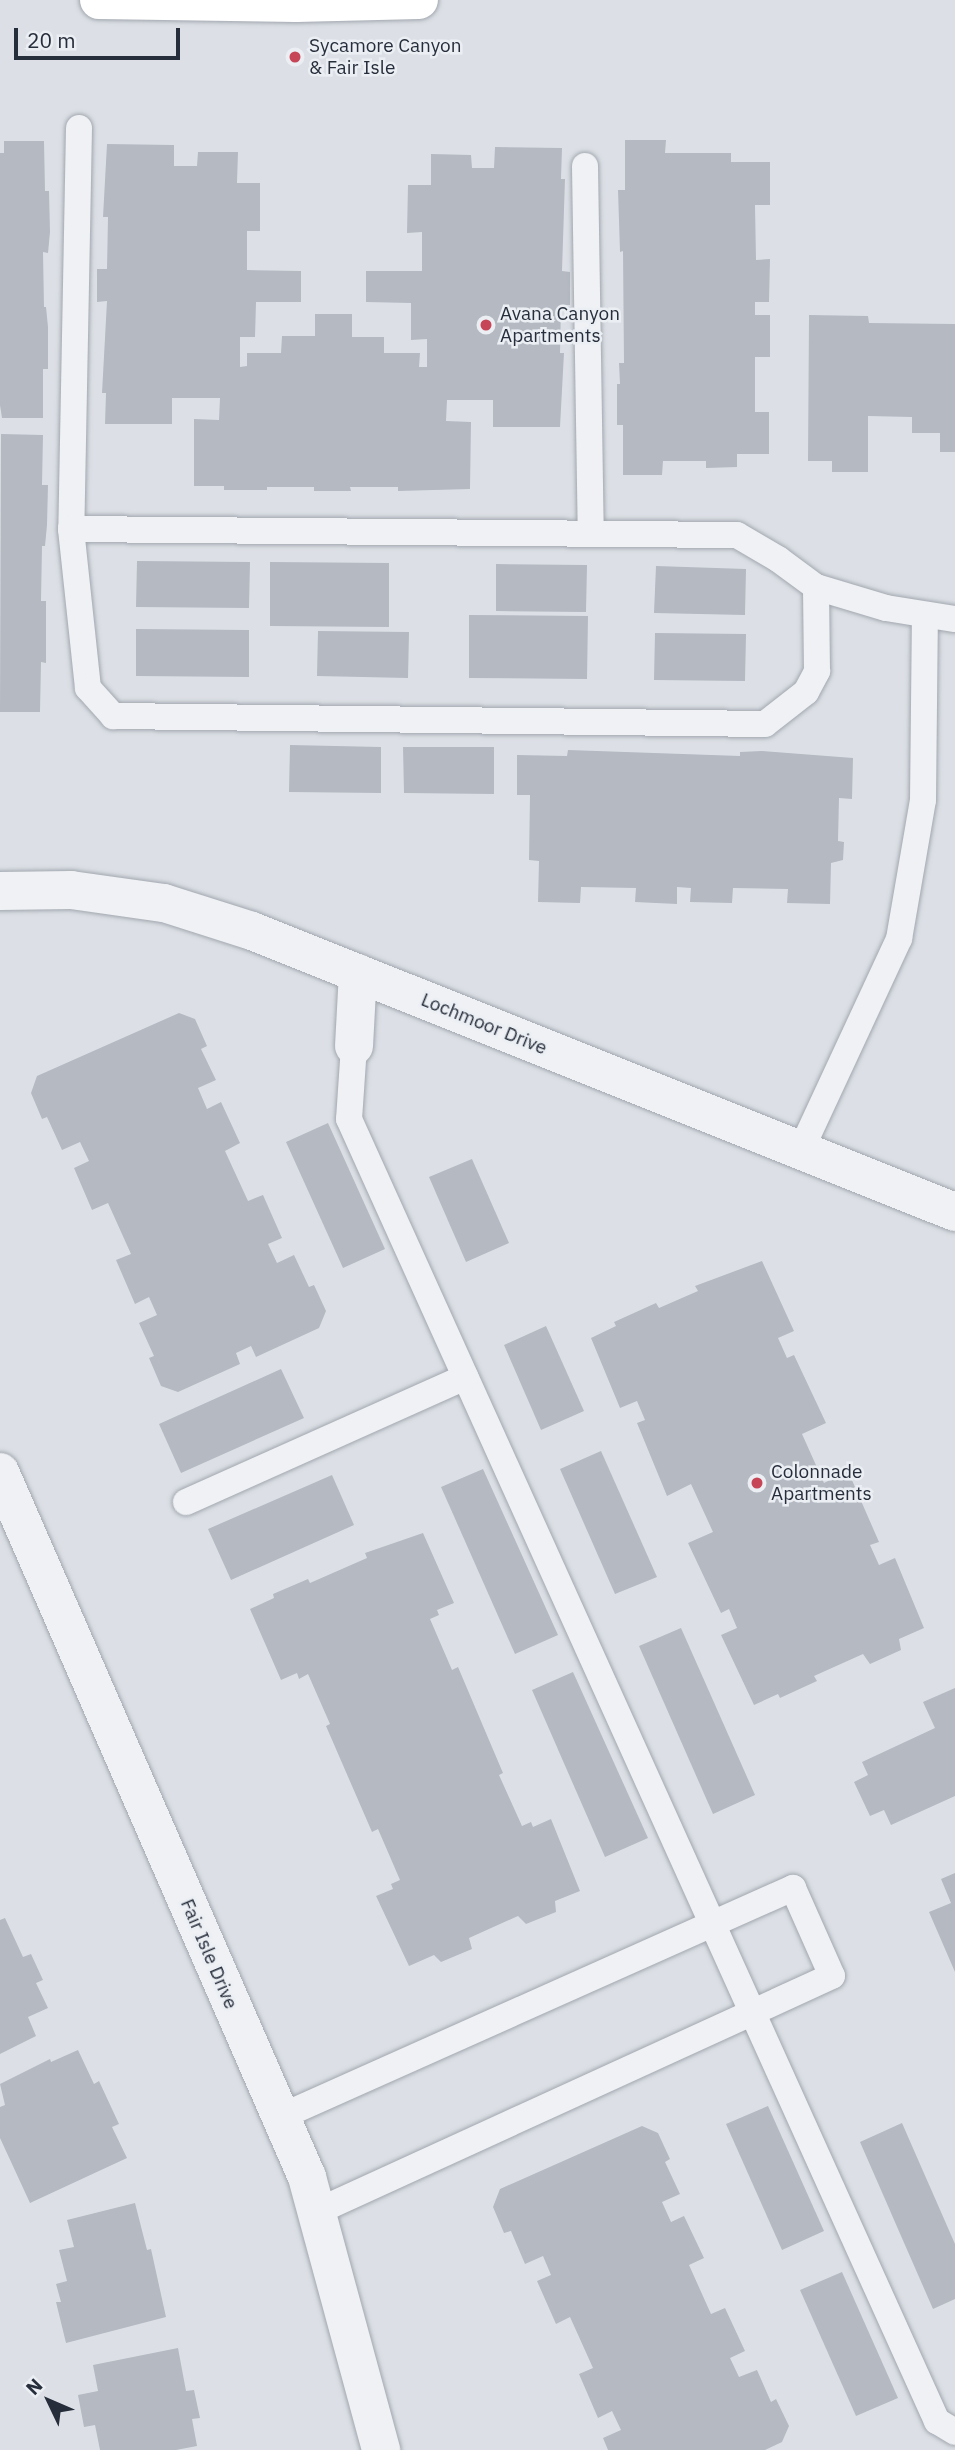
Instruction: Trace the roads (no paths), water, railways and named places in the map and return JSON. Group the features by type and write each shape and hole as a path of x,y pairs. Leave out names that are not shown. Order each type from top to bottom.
{"main road":[{"path":"99,0 296,3 419,0"}],"street":[{"name":"Lochmoor Drive","path":"0,891 71,890 164,903 253,931 955,1212"},
{"path":"354,1046 358,973"},
{"name":"Fair Isle Drive","path":"0,1472 307,2177 381,2450"}],"lane":[{"path":"79,128 71,529 88,688 113,716 765,724 806,692 817,671 816,587"},
{"path":"585,166 591,533"},
{"path":"71,529 737,535 778,559 816,587 886,608 955,619"},
{"path":"801,1150 899,939 923,800 925,615"},
{"path":"354,1046 349,1119 937,2421 955,2432"},
{"path":"186,1502 465,1377"},
{"path":"280,2117 793,1888 832,1976 316,2213"}],"place":[{"name":"Sycamore Canyon & Fair Isle","path":"295,57"},
{"name":"Avana Canyon Apartments","path":"486,325"},
{"name":"Colonnade Apartments","path":"757,1483"}]}
